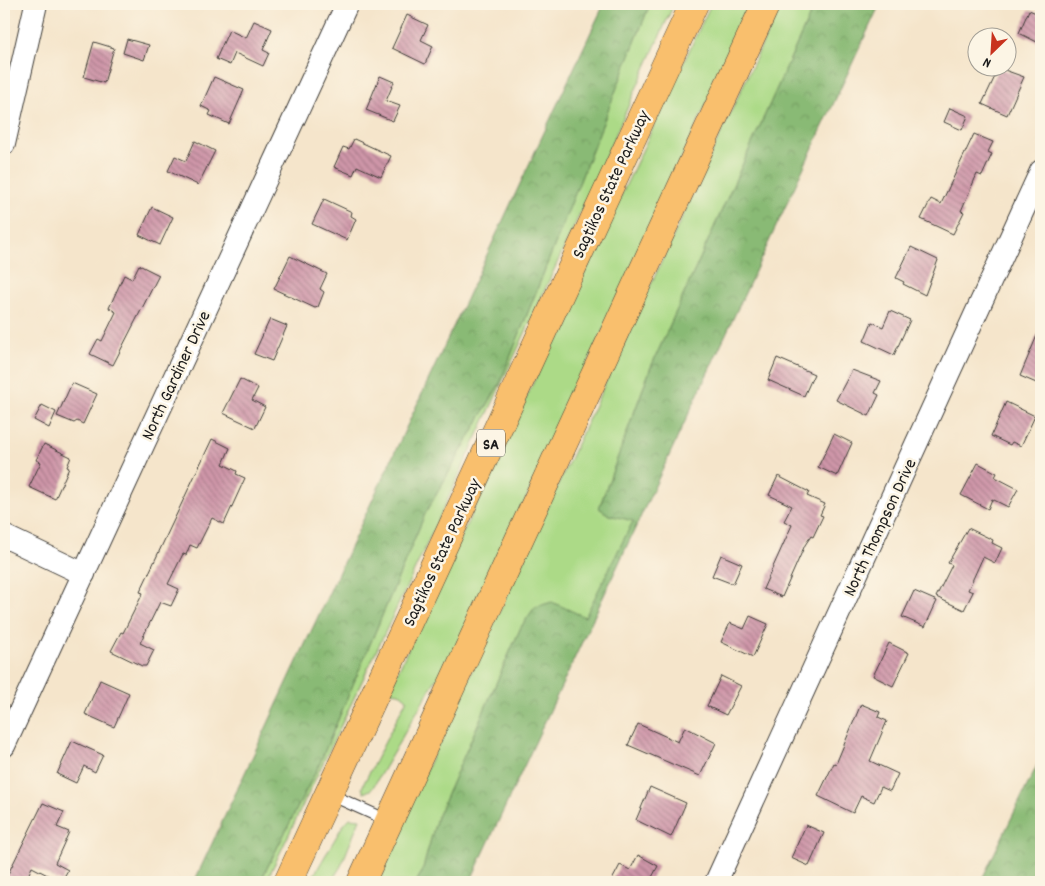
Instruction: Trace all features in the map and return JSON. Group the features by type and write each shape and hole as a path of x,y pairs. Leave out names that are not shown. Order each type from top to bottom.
{"highway":[{"name":"Sagtikos State Parkway","path":"288,882 694,4"},
{"path":"361,882 766,4"}],"street":[{"path":"4,144 36,4"},
{"name":"North Gardiner Drive","path":"4,746 347,4"},
{"name":"North Thompson Drive","path":"716,882 1041,171"},
{"path":"4,536 84,574"}],"lane":[{"path":"329,794 390,822"}],"green space":[{"path":"604,4 650,4 500,383 425,514 319,765 260,882 194,882"},
{"path":"650,4 674,4 575,225 422,554 266,882 260,882 319,765 425,514 500,383"},
{"path":"711,4 752,4 442,682 436,679 372,789 364,793 362,788 364,783 407,699 401,694 389,690"},
{"path":"781,4 815,4 651,367 599,508 609,515 638,521 593,619 535,607 521,627 437,817 422,872 416,882 374,882"},
{"path":"815,4 880,4 470,882 416,882 422,872 437,817 521,627 535,607 552,602 585,617 633,521 609,515 599,508 651,367"},
{"path":"1041,757 1041,882 983,882 981,881"},
{"path":"350,818 360,819 341,866 331,882 310,882 343,825"}],"building":[{"path":"1029,10 1041,15 1041,44 1019,33"},
{"path":"407,15 428,25 421,40 433,46 425,64 392,48"},
{"path":"254,21 272,29 263,50 269,53 263,66 235,53 230,65 216,59 229,30 246,38"},
{"path":"127,39 149,45 144,60 123,53"},
{"path":"94,42 114,48 104,83 84,77"},
{"path":"1018,75 1024,77 1007,115 982,104 994,78 1018,78"},
{"path":"380,76 394,82 386,101 400,106 393,121 366,110"},
{"path":"214,77 244,90 229,124 209,115 211,111 201,106"},
{"path":"950,108 968,116 962,130 944,122"},
{"path":"974,134 993,142 988,152 992,154 982,176 977,174 961,211 964,212 953,234 921,219 931,199 941,204"},
{"path":"354,139 391,156 381,177 357,166 353,175 334,167 343,147 349,149"},
{"path":"195,141 215,151 198,185 168,171 175,156 186,161"},
{"path":"324,199 352,212 351,216 356,219 347,240 312,224"},
{"path":"152,207 173,217 160,245 139,235"},
{"path":"911,247 938,260 925,295 903,284 904,282 896,278"},
{"path":"290,256 327,274 320,289 324,292 318,307 315,308 274,289"},
{"path":"139,265 159,275 113,365 90,354 98,339 102,341 116,312 109,308 124,275 132,279"},
{"path":"890,311 910,320 894,355 864,341 872,322 883,327"},
{"path":"270,319 287,326 272,361 254,354"},
{"path":"1041,326 1041,385 1020,376"},
{"path":"777,358 814,374 804,396 768,380"},
{"path":"852,370 881,381 875,393 879,395 869,416 836,400"},
{"path":"240,379 258,388 252,400 265,407 255,428 223,413"},
{"path":"72,383 97,394 83,424 77,421 74,423 57,416"},
{"path":"1006,402 1035,416 1021,446 1012,442 1010,445 991,436"},
{"path":"42,405 56,412 49,428 34,420"},
{"path":"834,434 852,443 837,476 818,467"},
{"path":"212,439 230,448 223,464 237,471 236,474 245,478 224,524 212,518 197,548 190,545 186,555 183,554 168,584 179,589 171,606 160,602 140,643 154,650 146,666 142,666 111,651 121,632 123,633 143,593 140,592"},
{"path":"44,444 71,457 67,467 69,468 55,499 29,487 41,462 36,460"},
{"path":"978,463 997,473 995,477 1018,489 1008,507 992,499 988,509 961,495"},
{"path":"778,476 809,492 807,496 825,504 820,515 823,516 813,537 811,536 805,545 782,597 763,589 792,525 784,521 792,506 769,495"},
{"path":"968,528 993,540 992,543 1002,548 995,563 983,557 968,590 973,592 964,610 936,597 952,565 948,563"},
{"path":"721,555 742,564 733,584 712,576"},
{"path":"914,591 937,601 925,627 902,617"},
{"path":"750,616 768,624 753,657 721,642 730,623 744,629"},
{"path":"889,643 909,653 893,686 873,676"},
{"path":"721,676 741,686 726,715 707,706"},
{"path":"100,680 129,693 114,727 85,714"},
{"path":"861,704 880,712 878,717 887,721 870,761 898,774 890,791 881,787 874,802 861,796 853,813 818,796 834,763 836,764"},
{"path":"638,724 678,742 685,727 716,743 700,776 628,745"},
{"path":"72,741 103,755 95,772 84,766 76,783 57,774"},
{"path":"650,787 686,803 671,837 636,820"},
{"path":"43,803 64,812 57,827 69,832 55,863 68,870 61,882 32,867 25,882 4,882"},
{"path":"806,825 824,833 809,866 791,858"},
{"path":"638,855 658,866 650,881 652,882 611,882 620,865 630,870"}]}
